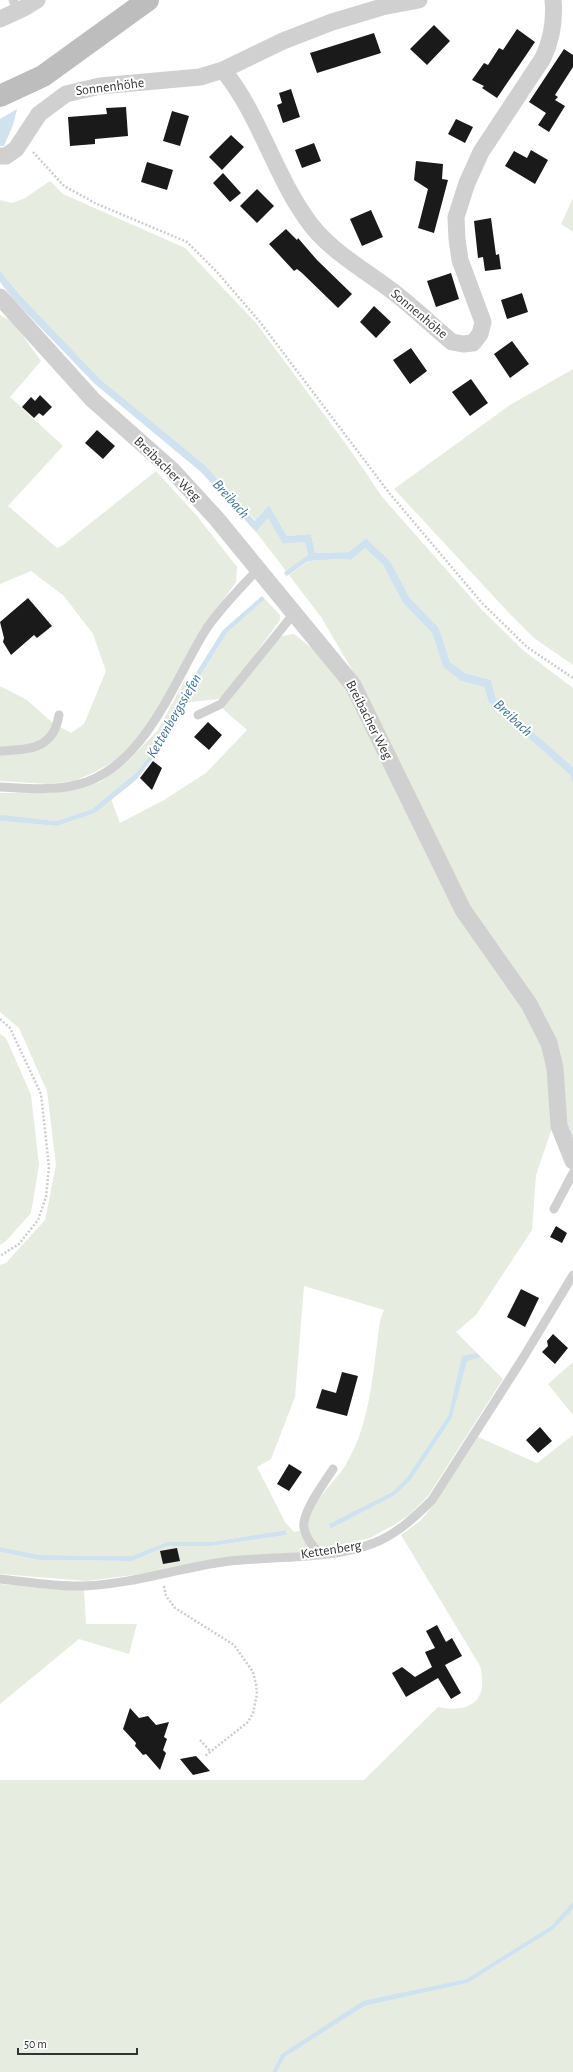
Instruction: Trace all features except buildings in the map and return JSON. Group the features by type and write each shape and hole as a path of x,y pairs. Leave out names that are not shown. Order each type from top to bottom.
{"main road":[{"path":"0,96 43,76 148,0"}],"street":[{"path":"0,19 15,6 37,0"},
{"name":"Sonnenhöhe","path":"0,156 6,156 16,149 39,114 66,94 100,86 200,77 223,70 283,41 332,22 382,7 419,0"},
{"name":"Sonnenhöhe","path":"223,70 234,82 250,109 280,172 306,219 328,242 354,264 396,294 452,342 463,344 473,343 480,334 482,322 460,260 456,217 467,183 481,152 542,58 550,43 553,29 553,0"},
{"name":"Breibacher Weg","path":"0,298 93,400 172,470 216,518 353,685 463,910 529,1004 549,1043 554,1062 559,1126 573,1161"}],"lane":[{"path":"0,787 48,788 76,785 98,777 112,768 145,736 205,631 258,568"},
{"path":"198,716 221,704 294,612"},
{"path":"0,751 28,749 47,742 57,726 60,715"},
{"path":"554,1209 573,1173"},
{"name":"Kettenberg","path":"0,1579 84,1586 166,1574 230,1561 320,1554 350,1550 374,1543 398,1530 414,1518 432,1500 523,1358 573,1275"},
{"path":"320,1554 310,1543 303,1526 308,1508 333,1469"}],"path":[{"path":"22,140 64,186 97,204 187,242 217,272 260,322 390,494 482,603 527,647 573,678"},
{"path":"0,1019 10,1028 41,1094 49,1167 46,1197 38,1220 19,1244 0,1256"},
{"path":"166,1574 164,1590 170,1602 175,1608 234,1645 244,1657 256,1684 257,1694 253,1712 248,1722 205,1756"},
{"path":"200,1740 210,1752"}],"shaded area":[{"path":"50,181 63,194 185,248 256,323 348,447 383,498 482,610 524,651 573,688 573,767 496,699 491,680 465,673 450,662 439,628 410,598 390,561 366,538 349,552 315,553 311,534 287,536 269,505 256,521 206,466 100,379 20,295 0,271 0,200 12,203 25,198"},
{"path":"573,198 573,232 561,224"},
{"path":"0,315 13,322 41,361 10,397 63,446 8,506 57,548 63,545 156,471 197,516 237,567 236,582 202,630 150,724 118,759 95,772 74,781 48,784 0,781 0,754 29,752 51,743 60,727 71,733 84,724 106,671 93,634 64,596 31,571 0,584"},
{"path":"573,369 573,665 534,638 394,489 510,405"},
{"path":"268,517 283,544 305,542 308,556 286,571 256,532"},
{"path":"365,548 383,565 403,603 432,633 443,667 461,681 484,687 489,703 570,775 573,784 573,1147 565,1124 561,1068 469,905 354,673 321,617 289,575 309,561 340,559 351,560"},
{"path":"265,599 280,615 280,620 227,693 218,699 183,703 227,633"},
{"path":"294,634 322,656 341,680 524,1006 544,1048 549,1068 552,1128 536,1175 532,1230 476,1315 456,1332 477,1353 462,1357 448,1416 407,1477 392,1492 329,1525 330,1529 394,1496 411,1480 452,1418 467,1360 481,1357 503,1379 428,1496 409,1515 370,1538 311,1552 87,1581 0,1574 0,1552 39,1560 131,1561 167,1546 211,1546 287,1535 286,1530 211,1542 167,1542 131,1556 40,1555 0,1547 0,1265 6,1263 45,1220 56,1165 47,1091 19,1028 0,1012 0,821 57,826 95,813 111,799 120,823 164,800 206,773 247,730 223,709 273,644 282,636","holes":["304,1286 384,1310 380,1321 370,1396 366,1414 354,1450 345,1466 321,1496 310,1513 308,1529 294,1532 285,1522 257,1467 271,1459 295,1397"]},
{"path":"186,678 191,682 179,700 160,741 137,772 92,809 56,821 0,816 0,793 49,793 76,790 100,782 126,763 158,730"},
{"path":"0,686 27,700 53,723 44,739 28,746 0,747"},
{"path":"0,1034 6,1038 31,1095 39,1165 31,1213 6,1241 0,1245"},
{"path":"573,1362 573,1415 548,1384"},
{"path":"573,1435 573,1903 551,1926 466,1979 363,2002 281,2054 272,2072 0,2072 0,1780 364,1780 438,1707 450,1709 468,1706 475,1702 482,1688 480,1666 401,1535 421,1520 435,1503 478,1437 537,1463"},
{"path":"0,1584 60,1590 84,1590 86,1624 137,1624 129,1654 79,1639 0,1704"},
{"path":"573,1909 573,2072 277,2072 285,2057 365,2006 468,1983 553,1930"}],"water":[{"path":"17,109 13,125 4,146 0,146 0,119"},
{"name":"Breibach","path":"0,271 20,295 100,379 206,466 255,521 269,505 287,536 311,534 315,553 349,552 366,538 390,561 410,598 439,628 450,662 465,673 491,680 496,699 573,767 573,784 570,775 489,703 484,687 461,681 443,667 432,633 403,603 383,565 365,548 351,560 340,559 309,561 305,542 283,544 268,518 256,532 201,472 95,384 14,300 0,282"},
{"path":"262,596 265,599 227,633 183,703 164,744 136,780 95,813 57,826 0,821 0,816 2,815 56,821 92,809 137,772 160,741 179,700 223,630"},
{"path":"477,1353 481,1357 467,1361 452,1418 411,1480 394,1496 330,1529 329,1524 392,1492 407,1477 448,1416 462,1356"},
{"path":"286,1530 287,1535 211,1546 167,1546 132,1561 39,1560 0,1552 0,1547 40,1555 131,1556 167,1542 211,1542"},
{"path":"573,1902 573,1909 553,1930 468,1983 365,2006 285,2057 277,2072 272,2072 281,2054 363,2001 466,1979 551,1926"}],"waterway":[{"name":"Kettenbergssiefen","path":"287,573 311,556"}]}
